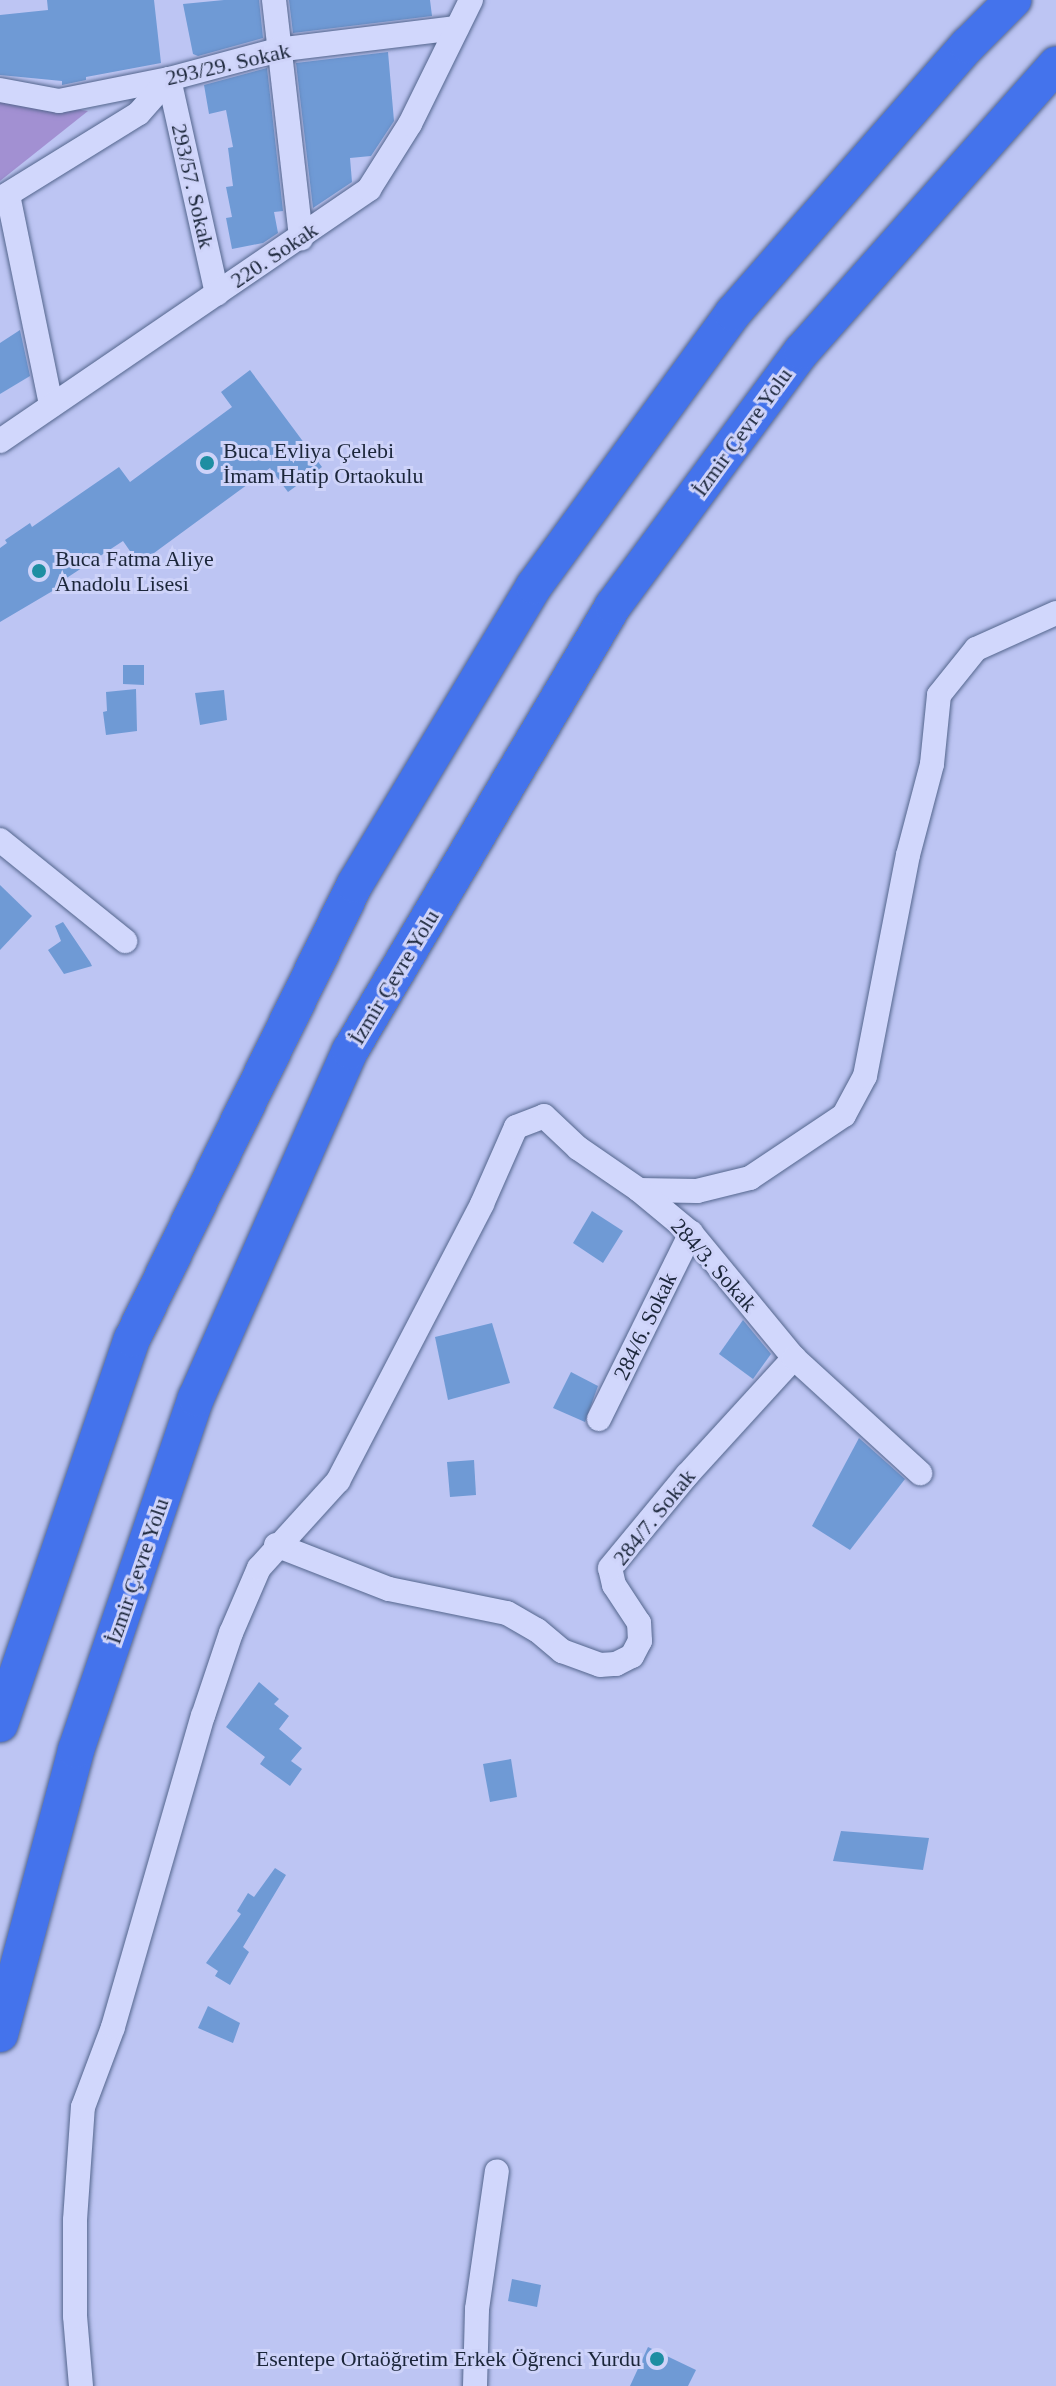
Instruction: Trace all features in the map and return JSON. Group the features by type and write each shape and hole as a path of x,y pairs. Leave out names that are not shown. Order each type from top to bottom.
{"highway":[{"path":"0,1724 132,1339 355,884 534,586 733,313 968,45 1013,0"},
{"name":"İzmir Çevre Yolu","path":"0,2034 76,1750 196,1398 350,1051 613,606 802,351 1056,65"}],"street":[{"path":"274,0 277,50 301,238"},
{"name":"220. Sokak","path":"0,441 369,189 410,124 471,0"},
{"name":"293/29. Sokak","path":"0,90 59,101 169,79 277,50 457,28"},
{"path":"51,405 4,197 139,113 169,79"},
{"name":"293/57. Sokak","path":"169,79 217,294"},
{"path":"639,1190 697,1191 750,1178 844,1115 865,1076 908,855 932,764 939,695 976,649 1056,613"},
{"path":"0,840 125,941"},
{"name":"284/3. Sokak","path":"276,1545 301,1525 338,1481 482,1204 516,1127 544,1116 578,1148 639,1190 691,1233 794,1358 920,1473"},
{"name":"284/6. Sokak","path":"599,1419 691,1233"},
{"name":"284/7. Sokak","path":"276,1545 389,1589 507,1613 537,1630 562,1651 600,1665 616,1664 632,1656 640,1641 639,1623 614,1585 610,1568 687,1475 794,1358"},
{"path":"81,2386 75,2316 75,2220 83,2107 113,2027 226,1646 259,1568 276,1545"},
{"path":"475,2386 477,2309 497,2171"}],"shaded area":[{"path":"0,98 88,111 0,181"}],"building":[{"path":"47,0 154,0 161,63 86,77 86,80 62,85 62,81 0,75 0,15 48,10"},
{"path":"259,0 263,38 198,56 193,54 183,4"},
{"path":"289,0 430,0 432,16 293,33"},
{"path":"388,52 394,121 371,156 350,158 352,182 313,208 296,63"},
{"path":"267,68 283,211 274,212 278,233 263,243 232,249 226,218 232,217 226,187 233,186 228,148 233,147 226,110 209,114 204,85"},
{"path":"20,330 30,376 0,394 0,343"},
{"name":"Buca Evliya Çelebi İmam Hatip Ortaokulu","path":"250,370 322,467 288,492 270,468 139,564 123,541 59,583 61,586 0,622 0,548 7,543 5,540 30,523 32,527 119,467 130,482 232,407 221,392"},
{"path":"123,665 144,665 144,685 123,684"},
{"path":"136,689 137,731 106,735 103,712 107,711 106,692"},
{"path":"224,690 227,720 200,725 195,693"},
{"path":"0,885 32,916 0,950"},
{"path":"63,922 92,966 64,974 48,950 61,941 55,926"},
{"path":"592,1211 623,1231 603,1263 573,1243"},
{"path":"743,1320 771,1354 753,1379 719,1354"},
{"path":"492,1323 510,1383 448,1400 435,1337"},
{"path":"571,1372 598,1386 585,1422 553,1408"},
{"path":"859,1438 905,1479 850,1550 812,1526"},
{"path":"474,1460 476,1495 450,1497 447,1462"},
{"path":"259,1682 279,1699 274,1704 289,1716 279,1729 302,1748 291,1761 302,1769 290,1786 260,1764 265,1757 226,1727"},
{"path":"511,1759 517,1797 490,1802 483,1764"},
{"path":"841,1831 929,1838 923,1870 833,1861"},
{"path":"275,1868 286,1875 243,1947 249,1952 230,1985 215,1976 218,1971 206,1963 241,1914 237,1911 248,1893 254,1897"},
{"path":"208,2006 240,2023 233,2043 198,2028"},
{"path":"512,2279 541,2285 537,2307 508,2301"},
{"name":"Esentepe Ortaöğretim Erkek Öğrenci Yurdu","path":"648,2347 696,2370 688,2386 630,2386"}],"place":[{"name":"Buca Evliya Çelebi İmam Hatip Ortaokulu","path":"207,463"},
{"name":"Buca Fatma Aliye Anadolu Lisesi","path":"39,571"},
{"name":"Esentepe Ortaöğretim Erkek Öğrenci Yurdu","path":"657,2359"}]}
